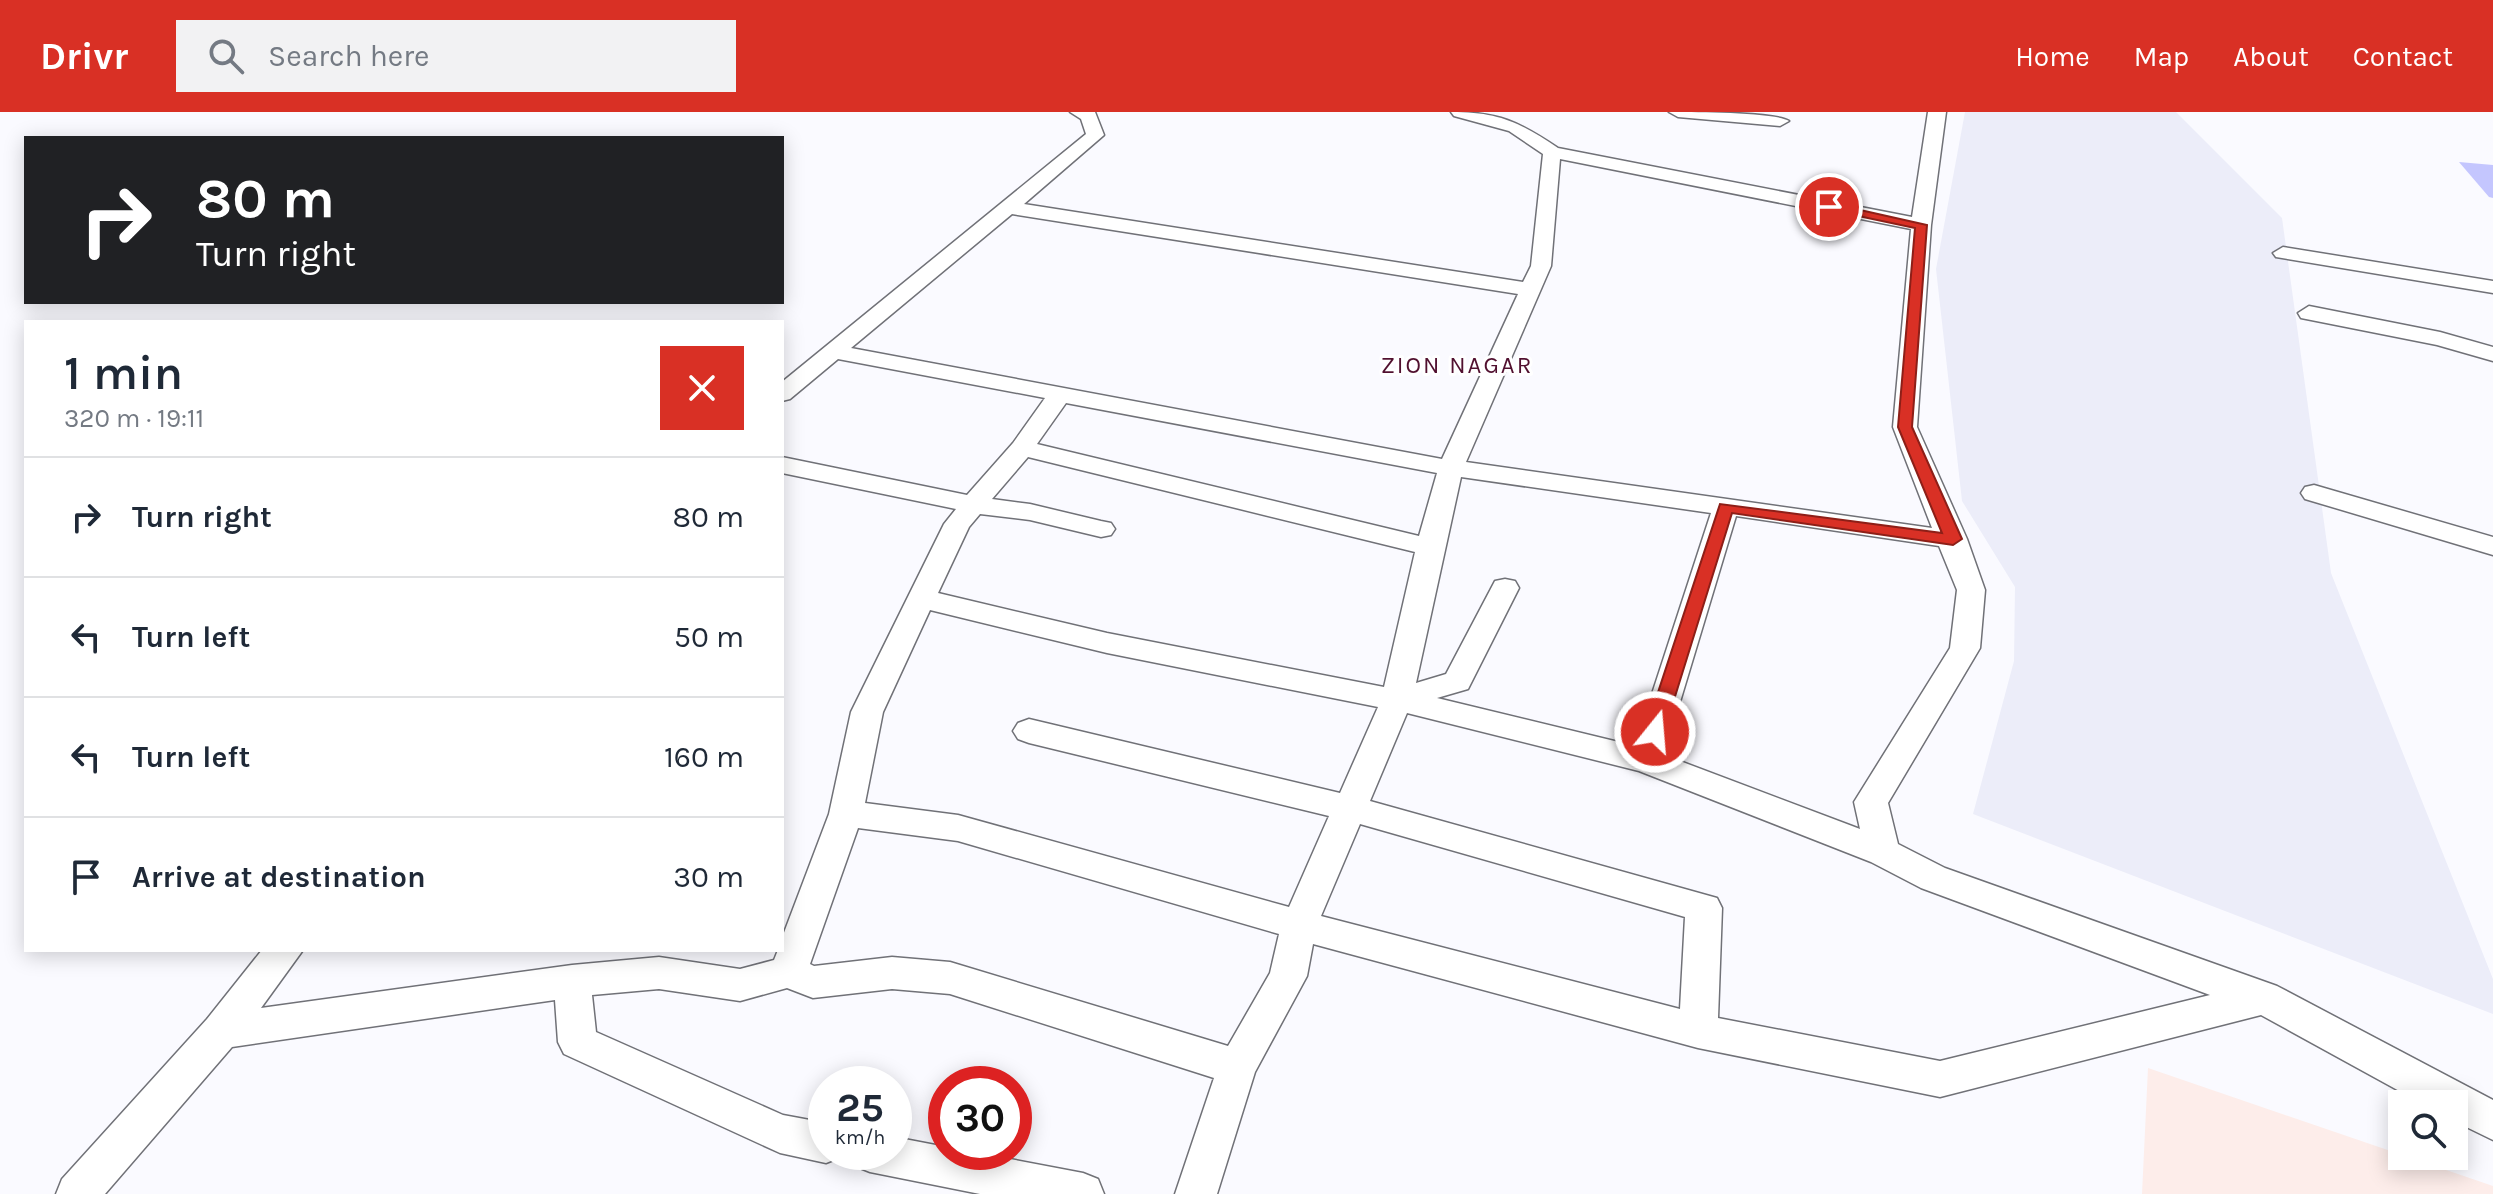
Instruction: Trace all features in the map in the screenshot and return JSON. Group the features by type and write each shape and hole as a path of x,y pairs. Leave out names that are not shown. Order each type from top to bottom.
{"street":[{"path":"784,392 1095,135 1089,116 1079,112"},
{"path":"1460,112 1514,120 1552,152 1921,225"},
{"path":"1678,112 1780,121"},
{"path":"1883,852 1871,802 1965,648 1971,590 1953,539 1905,427 1921,225 1937,112"},
{"path":"1196,1194 1237,1067 1288,976 1299,925 1397,700 1430,547 1451,468 1541,266 1552,152"},
{"path":"1007,207 1531,290"},
{"path":"2283,253 2493,287"},
{"path":"2309,313 2440,339 2493,354"},
{"path":"831,351 1451,468 1953,539"},
{"path":"788,972 846,814 867,712 957,524 1022,448 1060,394"},
{"path":"1022,448 1430,547"},
{"path":"784,465 975,505 1030,512 1101,529"},
{"path":"2314,493 2493,546"},
{"path":"1646,761 1726,507"},
{"path":"1397,700 1457,681 1505,588"},
{"path":"922,599 1107,643 1397,700 1646,761 1883,852 1933,878 2264,998 2493,1121"},
{"path":"1029,731 1348,808 1704,908 1698,1031"},
{"path":"846,814 958,828 1299,925 1698,1031 1940,1079 2264,998"},
{"path":"77,1194 221,1031 282,952"},
{"path":"221,1031 572,981 659,973 740,985 788,972 813,982 892,973 950,978 1237,1067"},
{"path":"572,981 578,1042 780,1134 808,1139"},
{"path":"912,1160 1083,1194"}],"shaded area":[{"path":"1965,112 2176,112 2282,218 2331,573 2493,979 2493,1014 1973,814 2014,661 2015,587 1962,501 1936,269"},
{"path":"2148,1068 2388,1150 2388,1170 2446,1170 2493,1186 2493,1194 2142,1194"}],"building":[{"path":"2459,162 2493,165 2493,198 2489,197"}],"district":[{"name":"ZION NAGAR","path":"1457,365"}],"route":[{"path":"1655,732 1726,507 1953,539 1905,427 1921,225 1829,207"}]}
